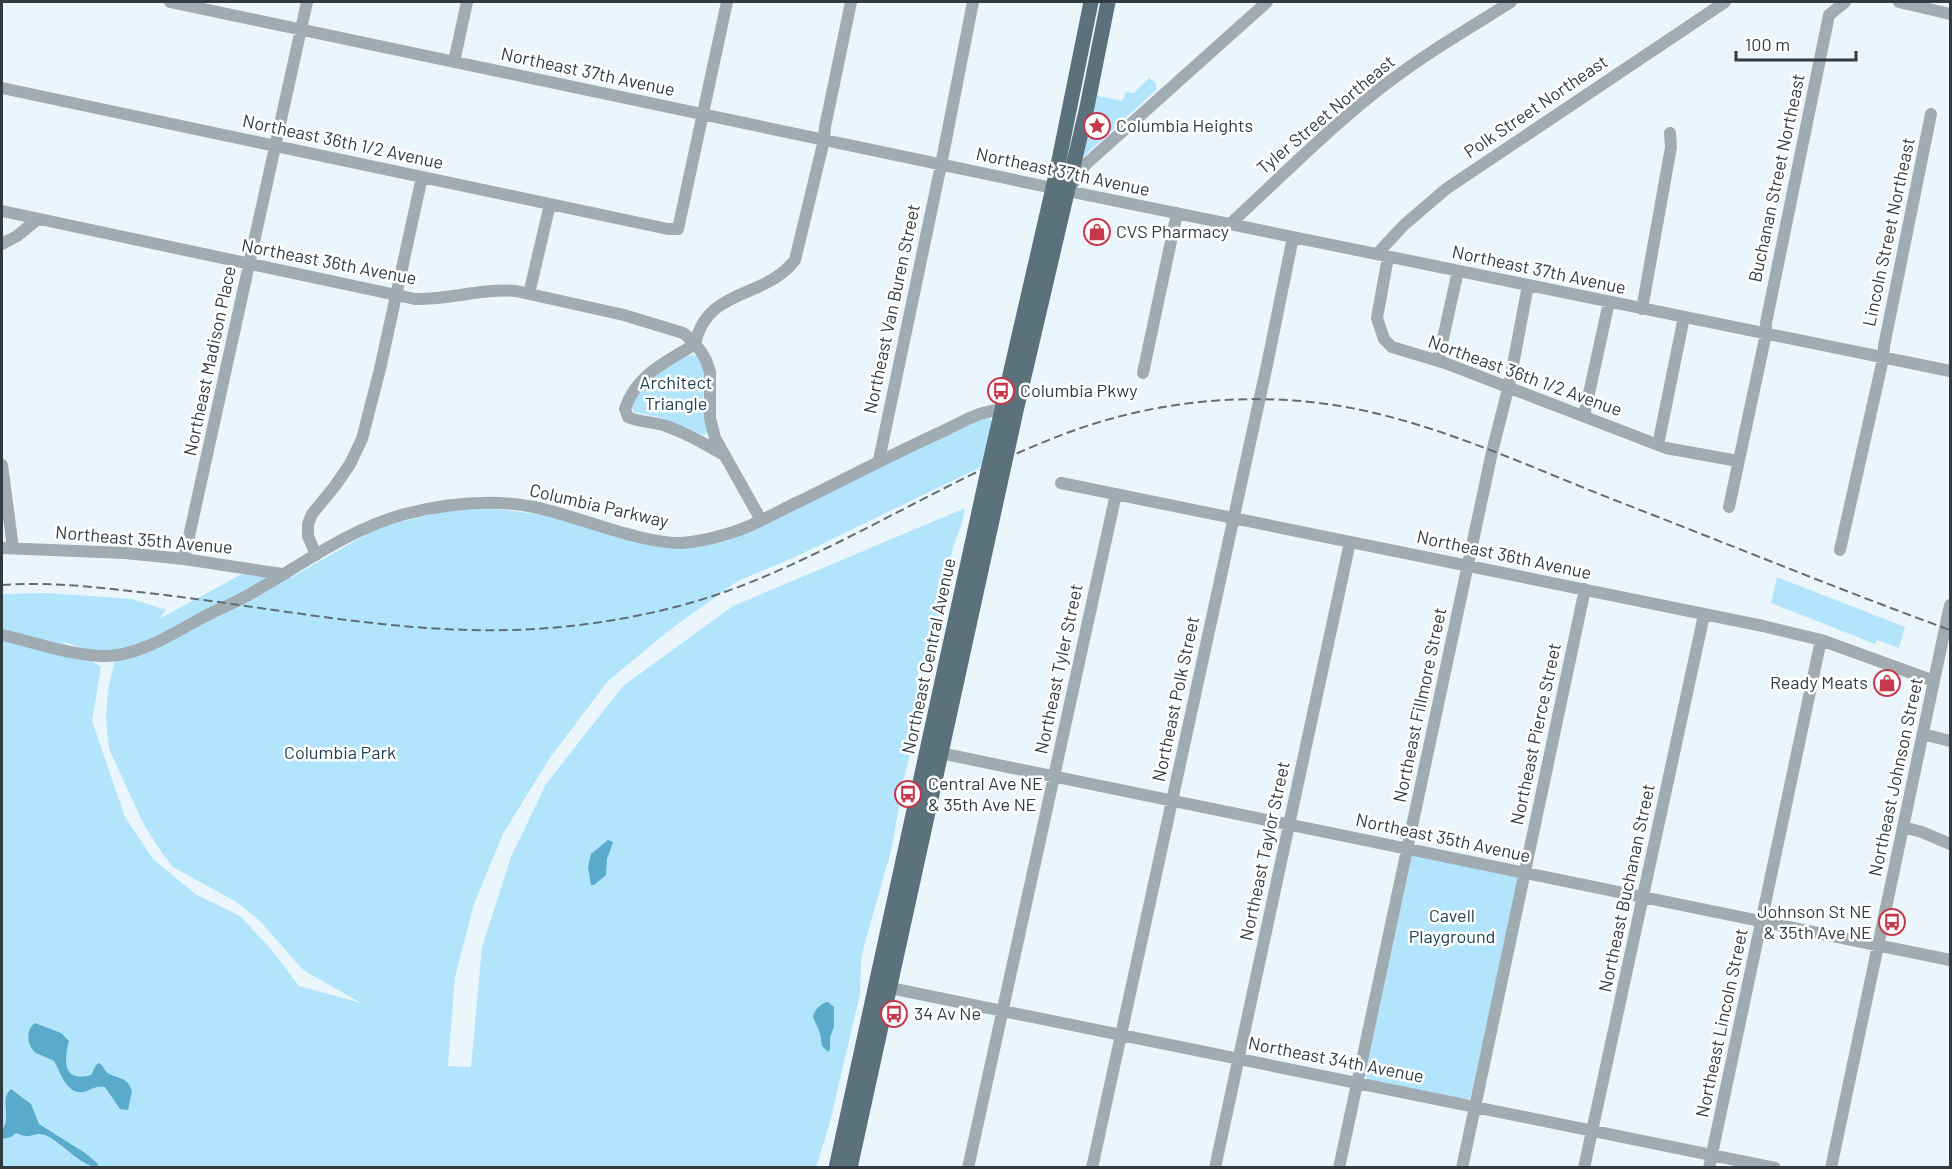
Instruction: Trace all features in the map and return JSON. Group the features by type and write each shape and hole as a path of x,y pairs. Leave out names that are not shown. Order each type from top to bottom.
{"main road":[{"path":"1060,190 1091,2"},
{"path":"1091,2 1093,17 1090,47 1097,54"},
{"path":"1060,190 1087,107 1107,2"},
{"path":"1082,46 1087,59 1083,85 1087,107"},
{"name":"Northeast Central Avenue","path":"837,1167 934,752 1060,190"},
{"name":"Northeast Central Avenue","path":"850,1167 890,988 934,752"}],"street":[{"name":"Northeast 37th Avenue","path":"170,2 1060,190 1950,371"},
{"name":"Northeast Madison Place","path":"184,559 307,2"},
{"path":"454,62 467,2"},
{"path":"703,114 727,2"},
{"path":"723,454 663,424 628,417 625,409 632,392 643,379 658,366 695,344 702,322 710,313 727,301 776,279 787,271 795,260 824,140 850,2"},
{"name":"Northeast Van Buren Street","path":"879,460 973,2"},
{"path":"1060,190 1267,2"},
{"name":"Tyler Street Northeast","path":"1230,224 1330,131 1383,87 1437,48 1511,2"},
{"name":"Polk Street Northeast","path":"1383,256 1404,225 1446,189 1725,2"},
{"name":"Buchanan Street Northeast","path":"1766,334 1766,323 1829,15 1845,2"},
{"path":"1899,2 1950,14"},
{"name":"Northeast 36th 1/2 Avenue","path":"2,88 668,230 678,229 703,114"},
{"name":"Lincoln Street Northeast","path":"1883,358 1932,114"},
{"path":"1642,309 1671,147 1670,134"},
{"path":"316,555 308,536 308,524 312,514 350,464 362,439 422,177"},
{"path":"529,294 550,204"},
{"name":"Northeast 36th Avenue","path":"2,212 415,299 433,300 500,290 529,294 624,315 683,333 695,344"},
{"path":"1143,374 1177,213"},
{"path":"2,244 17,236 38,219"},
{"name":"Northeast Polk Street","path":"1092,1167 1234,519 1293,237"},
{"name":"Northeast 36th 1/2 Avenue","path":"1383,256 1377,318 1384,339 1392,347 1438,361 1658,445 1738,462"},
{"path":"1438,361 1458,271"},
{"name":"Northeast Fillmore Street","path":"1339,1167 1492,452 1508,387 1528,285"},
{"path":"1584,416 1609,302"},
{"path":"1658,445 1684,317"},
{"path":"1729,507 1766,334"},
{"path":"695,344 706,360 710,372 710,418 716,438 761,520"},
{"path":"1840,550 1883,358"},
{"name":"Columbia Parkway","path":"2,635 64,651 101,656 134,651 176,633 241,599 373,525 404,514 468,504 511,504 530,507 661,541 682,543 720,536 761,520 879,460 983,412 1009,410"},
{"path":"2,465 7,548"},
{"name":"Northeast 36th Avenue","path":"1061,483 1763,626 1821,640 1934,681"},
{"name":"Northeast Tyler Street","path":"968,1167 1116,494"},
{"name":"Northeast Taylor Street","path":"1215,1167 1350,542"},
{"name":"Northeast 35th Avenue","path":"7,548 124,553 184,559 282,574"},
{"name":"Northeast Pierce Street","path":"1462,1167 1585,589"},
{"name":"Northeast Johnson Street","path":"1831,1167 1950,605"},
{"name":"Northeast Buchanan Street","path":"1584,1167 1704,615"},
{"name":"Northeast Lincoln Street","path":"1709,1167 1821,640"},
{"path":"1923,734 1950,741"},
{"name":"Northeast 35th Avenue","path":"934,752 1950,960"},
{"path":"1903,828 1922,832 1950,844"},
{"name":"Northeast 34th Avenue","path":"890,988 1775,1167"}],"green space":[{"path":"1149,78 1155,82 1157,89 1081,159 1092,120 1094,95 1122,101 1126,92 1134,93"},
{"name":"Architect Triangle","path":"692,355 699,356 706,372 703,399 708,433 703,435 662,418 634,412 631,405 648,381 674,362"},
{"name":"Columbia Park","path":"988,417 995,425 987,464 795,557 738,581 672,628 608,681 549,759 503,834 474,904 455,977 448,1066 471,1067 482,947 511,857 546,784 623,686 733,606 965,508 953,547 934,640 917,678 918,721 903,782 892,847 864,946 860,994 829,1126 816,1167 2,1167 2,594 47,593 132,599 166,610 159,619 244,573 292,577 367,534 391,524 441,512 489,508 551,516 692,546 959,427","holes":["61,641 115,659 108,690 106,720 109,749 144,825 162,853 173,867 238,903 260,921 303,970 361,1003 299,986 271,949 240,916 195,894 153,859 125,817 92,721 101,667"]},
{"path":"1777,577 1905,627 1899,648 1877,640 1875,644 1771,603"},
{"name":"Cavell Playground","path":"1412,856 1517,876 1518,882 1470,1098 1465,1099 1369,1081 1365,1075"}],"shaded area":[{"path":"608,840 613,842 607,859 606,875 591,885 588,867 591,854"},
{"path":"828,1002 834,1007 834,1027 828,1052 822,1046 820,1033 813,1017 823,1003"},
{"path":"35,1023 61,1033 69,1041 66,1062 70,1073 82,1077 91,1075 99,1063 109,1074 126,1081 132,1091 128,1110 120,1109 105,1087 80,1092 70,1088 54,1061 33,1050 28,1038"},
{"path":"11,1089 31,1104 39,1124 85,1153 99,1167 79,1159 45,1135 25,1136 16,1133 2,1139 6,1122 6,1099"}],"railway":[{"path":"2,585 43,584 103,588 363,622 462,630 561,627 607,621 675,607 741,586 823,550 982,469 1064,434 1138,412 1175,405 1252,399 1290,400 1366,411 1462,439 1950,630"}],"place":[{"name":"Columbia Heights","path":"1097,126"},
{"name":"CVS Pharmacy","path":"1097,232"},
{"name":"Columbia Pkwy","path":"1001,391"},
{"name":"Ready Meats","path":"1887,683"},
{"name":"Central Ave NE & 35th Ave NE","path":"908,794"},
{"name":"Johnson St NE & 35th Ave NE","path":"1892,922"},
{"name":"34 Av Ne","path":"894,1014"}]}
